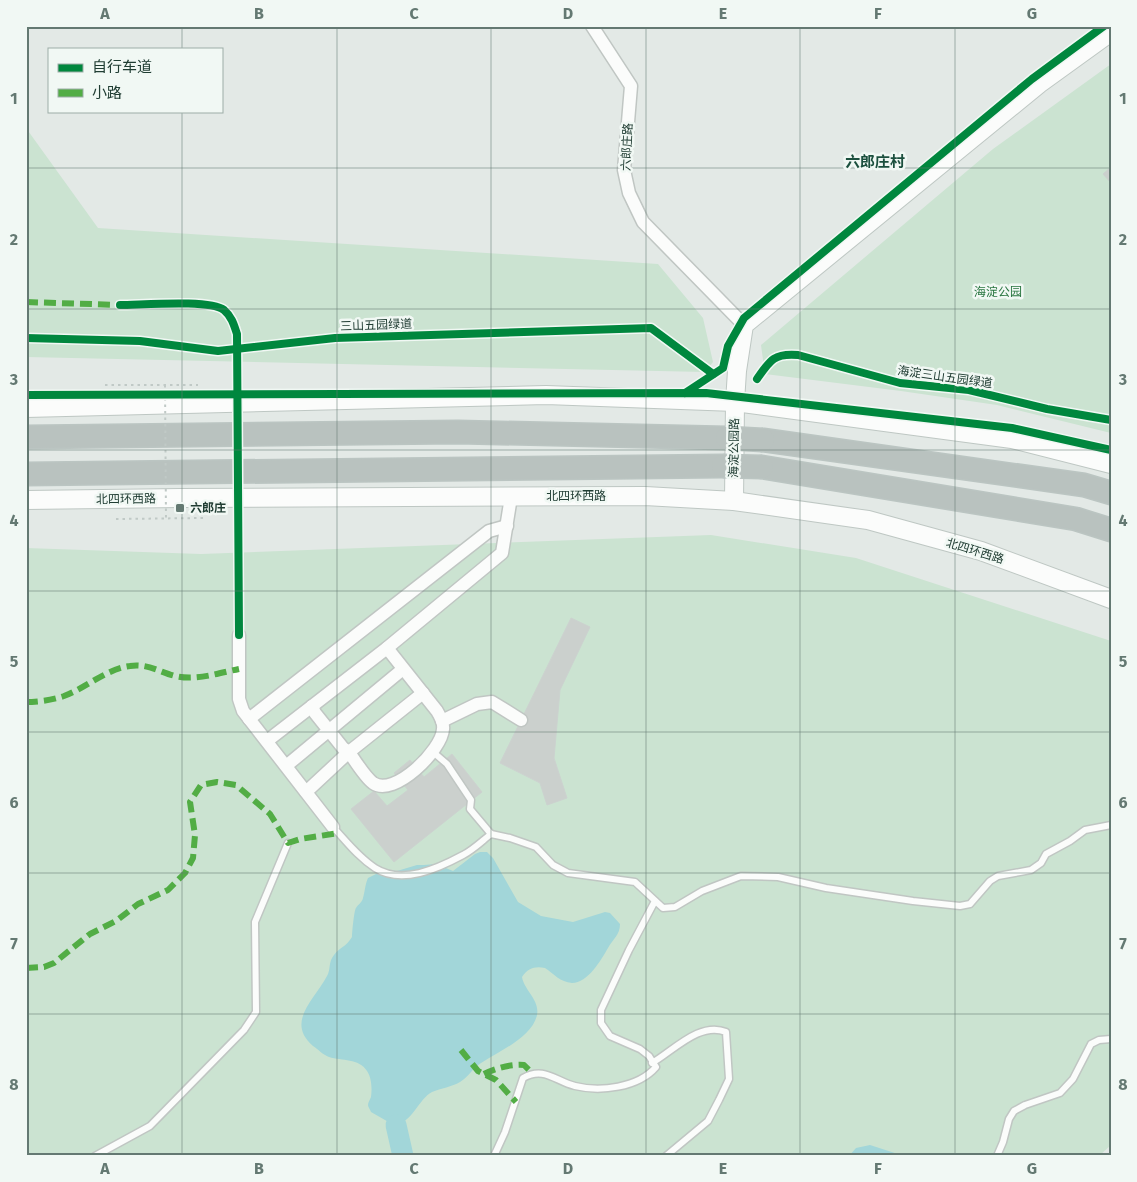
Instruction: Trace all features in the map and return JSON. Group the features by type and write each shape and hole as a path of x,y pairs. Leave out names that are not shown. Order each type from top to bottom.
{"highway":[{"path":"26,437 458,432 726,438 763,440 1084,486 1111,493"},
{"path":"26,474 762,467 1076,519 1111,530"},
{"path":"1076,519 1111,538"}],"street":[{"name":"六郎庄路","path":"592,26 631,86 624,170 629,193 643,222 744,325"},
{"path":"744,325 1039,84 1111,32"},
{"name":"海淀公园路","path":"734,501 735,402 737,371 744,325"},
{"path":"26,408 546,395 735,402 1012,439 1111,464"},
{"name":"北四环西路","path":"26,500 646,496 734,501 868,520 981,551 1111,599"},
{"path":"267,742 387,648 502,553 511,497"},
{"path":"249,719 489,531 507,526"},
{"path":"239,635 239,699 243,711 333,827"},
{"path":"312,706 315,713 373,783 380,786 397,784 433,752 444,730 437,711 387,648"},
{"path":"286,766 403,669"},
{"path":"306,792 348,752 423,693"},
{"path":"442,721 477,704 492,702 521,720"}],"lane":[{"path":"433,752 447,764 471,800 470,809 491,834 536,847 553,865 568,873 635,882 663,908 676,907 702,891 741,876 778,877 826,888 960,906 970,904 998,876 1031,870 1042,864 1046,854 1086,830 1111,825"},
{"path":"333,827 360,856 375,868 390,874 419,874 464,854 491,834"},
{"path":"95,1156 150,1126 244,1030 256,1012 255,922 288,843"},
{"path":"494,1156 505,1132 523,1078 532,1073 541,1072 575,1086 607,1088 629,1084 651,1073 656,1067 649,1056 640,1049 610,1036 601,1023 601,1010 629,950 655,901"},
{"path":"652,1063 667,1055 681,1042 694,1034 719,1029 726,1032 729,1079 719,1100 708,1120 666,1156"},
{"path":"997,1156 1009,1119 1014,1111 1025,1105 1060,1093 1073,1079 1091,1044 1099,1040 1111,1039"}],"path":[{"path":"106,385 198,385"},
{"path":"165,385 166,518"},
{"path":"156,395 176,395"},
{"path":"116,519 203,518"}],"green space":[{"name":"海淀公园","path":"1111,64 1111,433 997,405 765,374 761,345 993,149"},
{"path":"26,128 98,228 658,264 703,318 713,362 705,372 26,357"},
{"path":"711,535 856,558 1111,641 1111,1145 1099,1156 26,1156 26,548 201,554"}],"water":[{"path":"480,852 487,852 493,858 518,902 541,916 573,922 605,912 610,913 620,924 619,931 602,959 589,975 578,982 564,981 545,968 538,967 529,970 522,977 536,1005 537,1015 534,1024 528,1031 512,1045 477,1066 465,1079 454,1085 432,1092 404,1121 399,1124 392,1124 371,1112 368,1105 371,1097 371,1080 364,1067 355,1062 329,1057 313,1046 305,1037 302,1019 310,1002 327,976 332,958 352,937 355,910 362,900 368,878 384,870 397,871 417,865 436,864 453,871"},
{"path":"870,1145 904,1156 849,1156 856,1148"}],"building":[{"path":"1111,167 1111,183 1103,174"},
{"path":"571,618 590,627 560,690 554,758 567,798 547,805 540,783 500,763"},
{"path":"452,754 482,792 394,862 351,809 374,791 387,806 408,790 394,773 410,760 424,777"}],"waterway":[{"path":"396,1125 403,1156"}],"marked path":[{"path":"26,302 120,305"},
{"path":"26,702 55,699 64,696 113,671 136,665 175,676 191,678 239,669"},
{"path":"26,968 44,967 54,963 90,934 116,921 138,904 168,890 185,873 193,858 195,835 190,802 201,785 217,782 236,785 270,814 288,843 300,839 339,833"},
{"path":"461,1050 478,1071 496,1080 516,1102"},
{"path":"484,1074 514,1065 524,1065 532,1073"}],"cycle path":[{"path":"685,393 723,368 728,346 744,318 1032,79 1104,26"},
{"path":"120,305 190,304 216,307 227,313 235,327 237,334 239,635"},
{"name":"三山五园绿道","path":"26,338 140,341 218,351 335,338 651,328 713,374"},
{"name":"海淀三山五园绿道","path":"757,379 773,359 783,355 798,355 900,383 969,390 1047,409 1111,420"},
{"path":"26,395 706,393 1012,428 1111,450"}],"place":[{"name":"六郎庄","path":"180,508"}],"district":[{"name":"六郎庄村","path":"875,162"}]}
